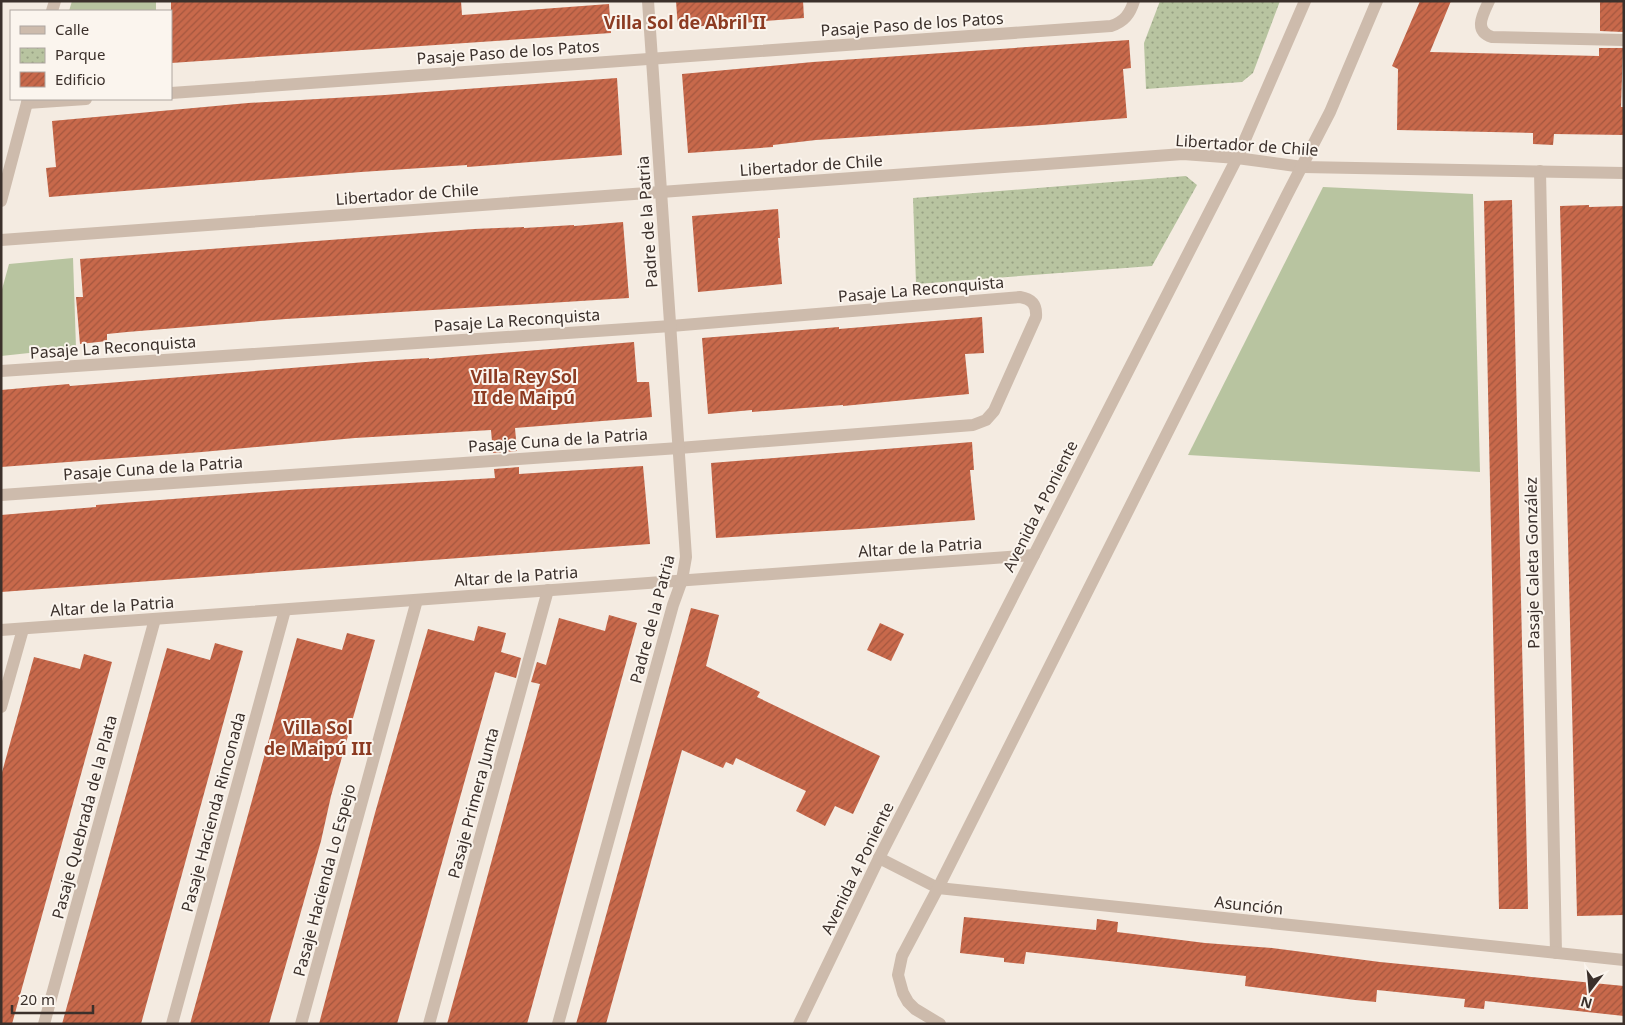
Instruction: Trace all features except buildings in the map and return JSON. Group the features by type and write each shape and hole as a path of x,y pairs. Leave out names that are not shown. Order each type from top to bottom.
{"street":[{"name":"Padre de la Patria","path":"558,1024 682,580 686,544 648,1"},
{"name":"Pasaje Paso de los Patos","path":"172,93 1111,26 1124,20 1134,1"},
{"name":"Avenida 4 Poniente","path":"799,1024 879,858 1237,158 1305,1"},
{"path":"940,1024 915,1009 903,993 898,975 902,956 938,888 1282,203 1330,112 1377,1"},
{"path":"1489,1 1480,24 1486,35 1492,37 1624,40"},
{"path":"1,201 27,101 56,100"},
{"name":"Libertador de Chile","path":"1,240 1183,154 1237,158 1302,167 1624,173"},
{"name":"Pasaje Caleta González","path":"1540,172 1556,953"},
{"name":"Pasaje La Reconquista","path":"1,371 671,326 1020,297 1027,298 1033,303"},
{"name":"Pasaje Cuna de la Patria","path":"1,495 679,448 980,423 986,420 994,410 1036,317 1033,303"},
{"name":"Altar de la Patria","path":"1,630 1034,555"},
{"name":"Pasaje Primera Junta","path":"429,1024 548,590"},
{"name":"Pasaje Hacienda Lo Espejo","path":"301,1024 417,600"},
{"name":"Pasaje Hacienda Rinconada","path":"172,1024 285,610"},
{"name":"Pasaje Quebrada de la Plata","path":"44,1024 155,619"},
{"path":"1,707 23,629"},
{"name":"Asunción","path":"879,858 938,888 1624,960"}],"green space":[{"path":"72,1 156,1 156,10 69,10"},
{"path":"1160,1 1280,1 1253,73 1242,82 1146,89 1144,43"},
{"path":"1186,176 1197,185 1152,266 916,284 913,198"},
{"path":"1323,187 1473,194 1480,472 1188,455"},
{"path":"73,258 76,348 1,356 1,293 9,264"}],"district":[{"name":"Villa Sol de Abril II","path":"685,23"},
{"name":"Villa Rey Sol II de Maipú","path":"524,387"},
{"name":"Villa Sol de Maipú III","path":"318,738"}]}
